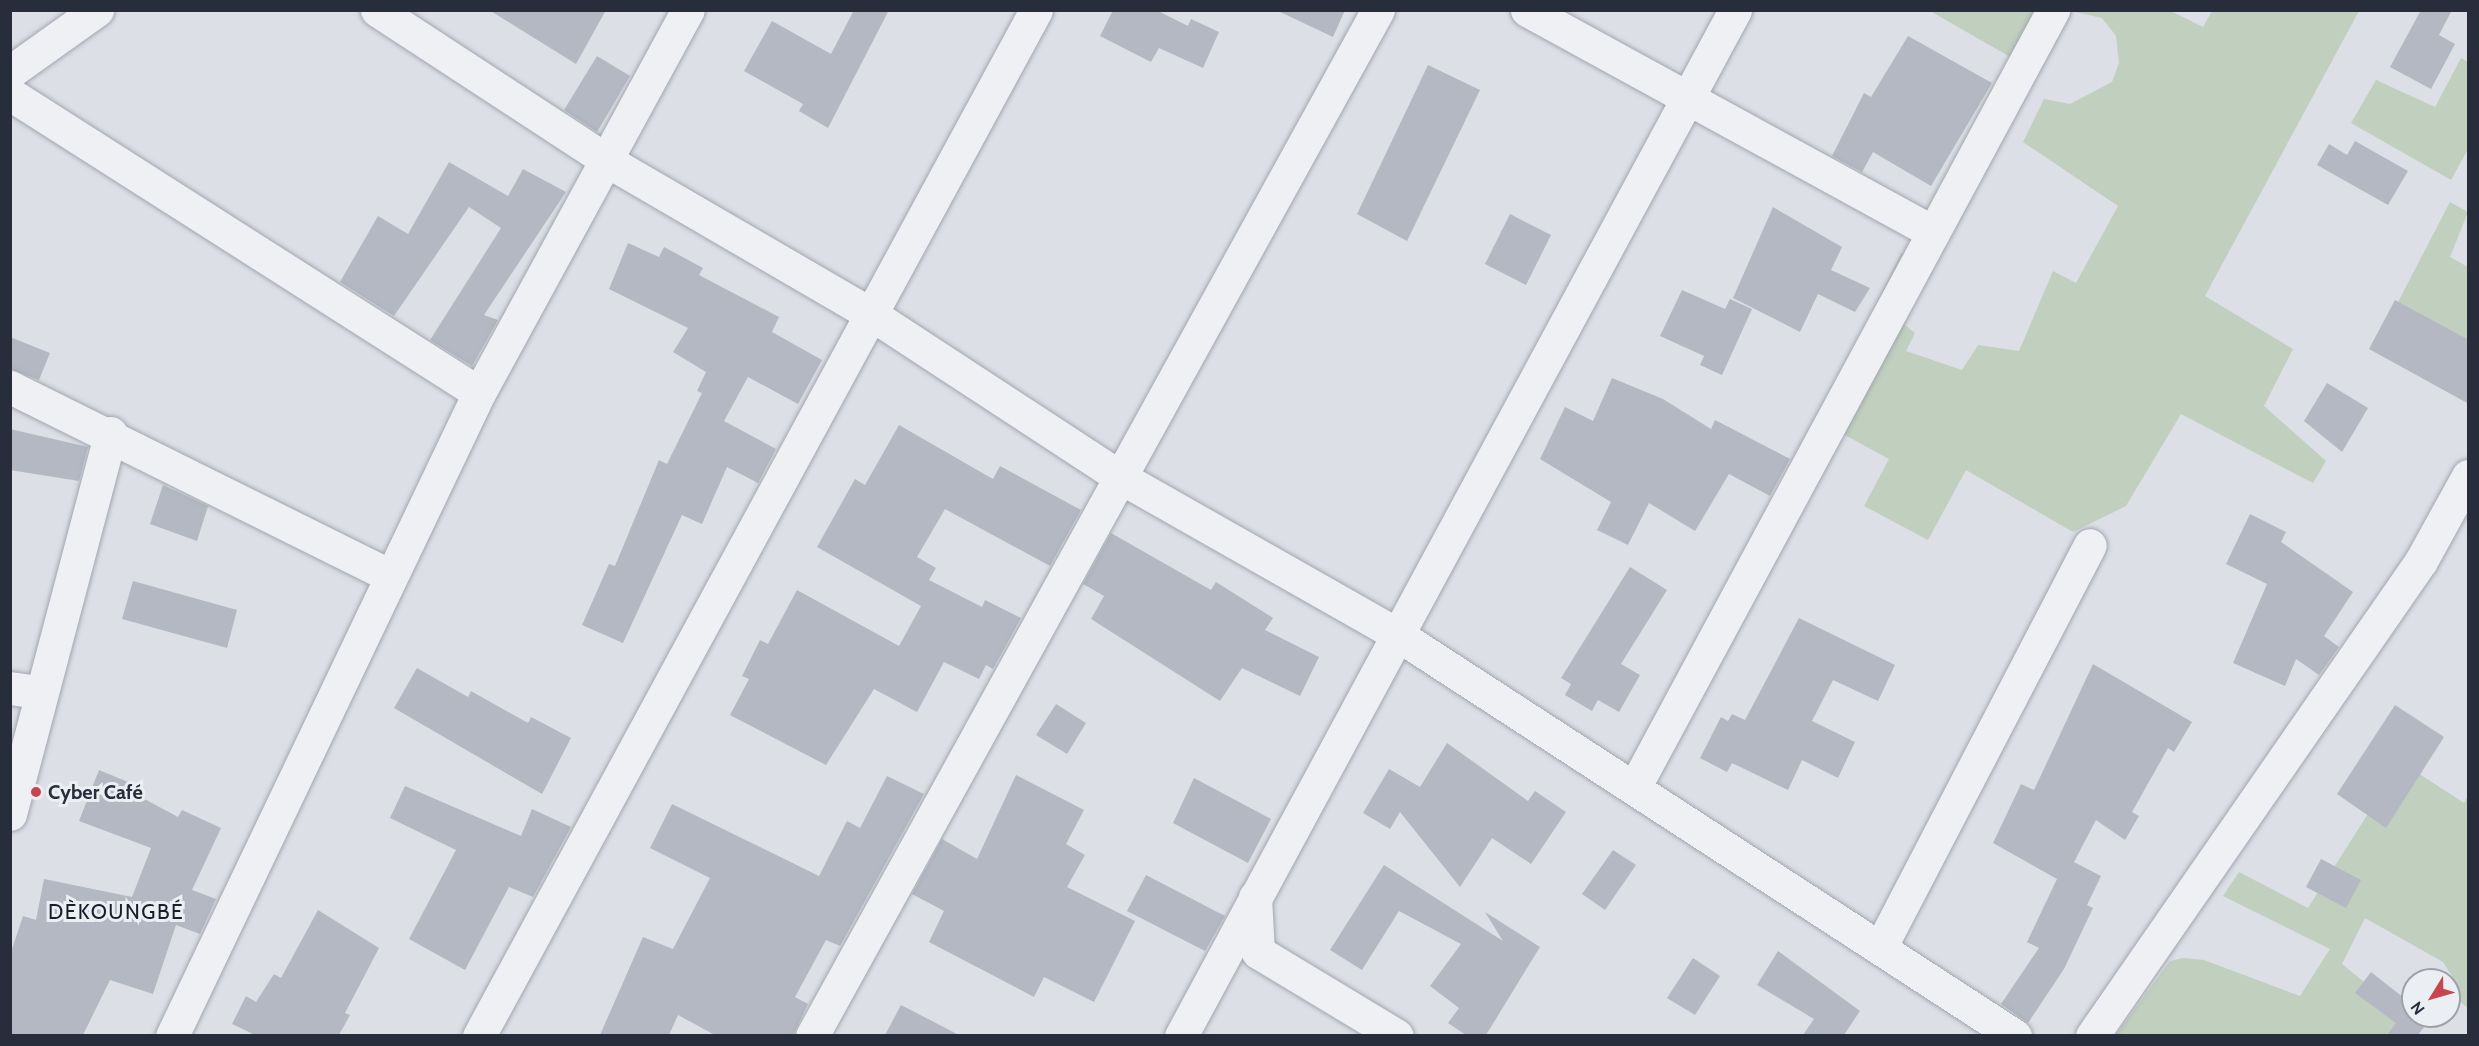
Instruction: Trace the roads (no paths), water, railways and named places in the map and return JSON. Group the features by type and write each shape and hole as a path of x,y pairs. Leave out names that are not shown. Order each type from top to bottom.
{"street":[{"path":"10,72 97,10"},
{"path":"377,10 606,160 871,314 1120,477 1398,635 2015,1035"},
{"path":"172,1035 478,393 688,10"},
{"path":"479,1035 1036,10"},
{"path":"812,1035 1378,10"},
{"path":"1527,10 1933,232"},
{"path":"1181,1035 1736,10"},
{"path":"1634,788 2053,10"},
{"path":"10,94 478,393"},
{"path":"10,387 111,433 392,576"},
{"path":"10,814 25,690 111,433"},
{"path":"2092,1035 2421,561 2469,476"},
{"path":"1880,948 2091,545"},
{"path":"1255,897 1258,952 1397,1035"}],"place":[{"name":"Cyber Café","path":"36,792"}],"district":[{"name":"DÈKOUNGBÉ","path":"116,912"}]}
